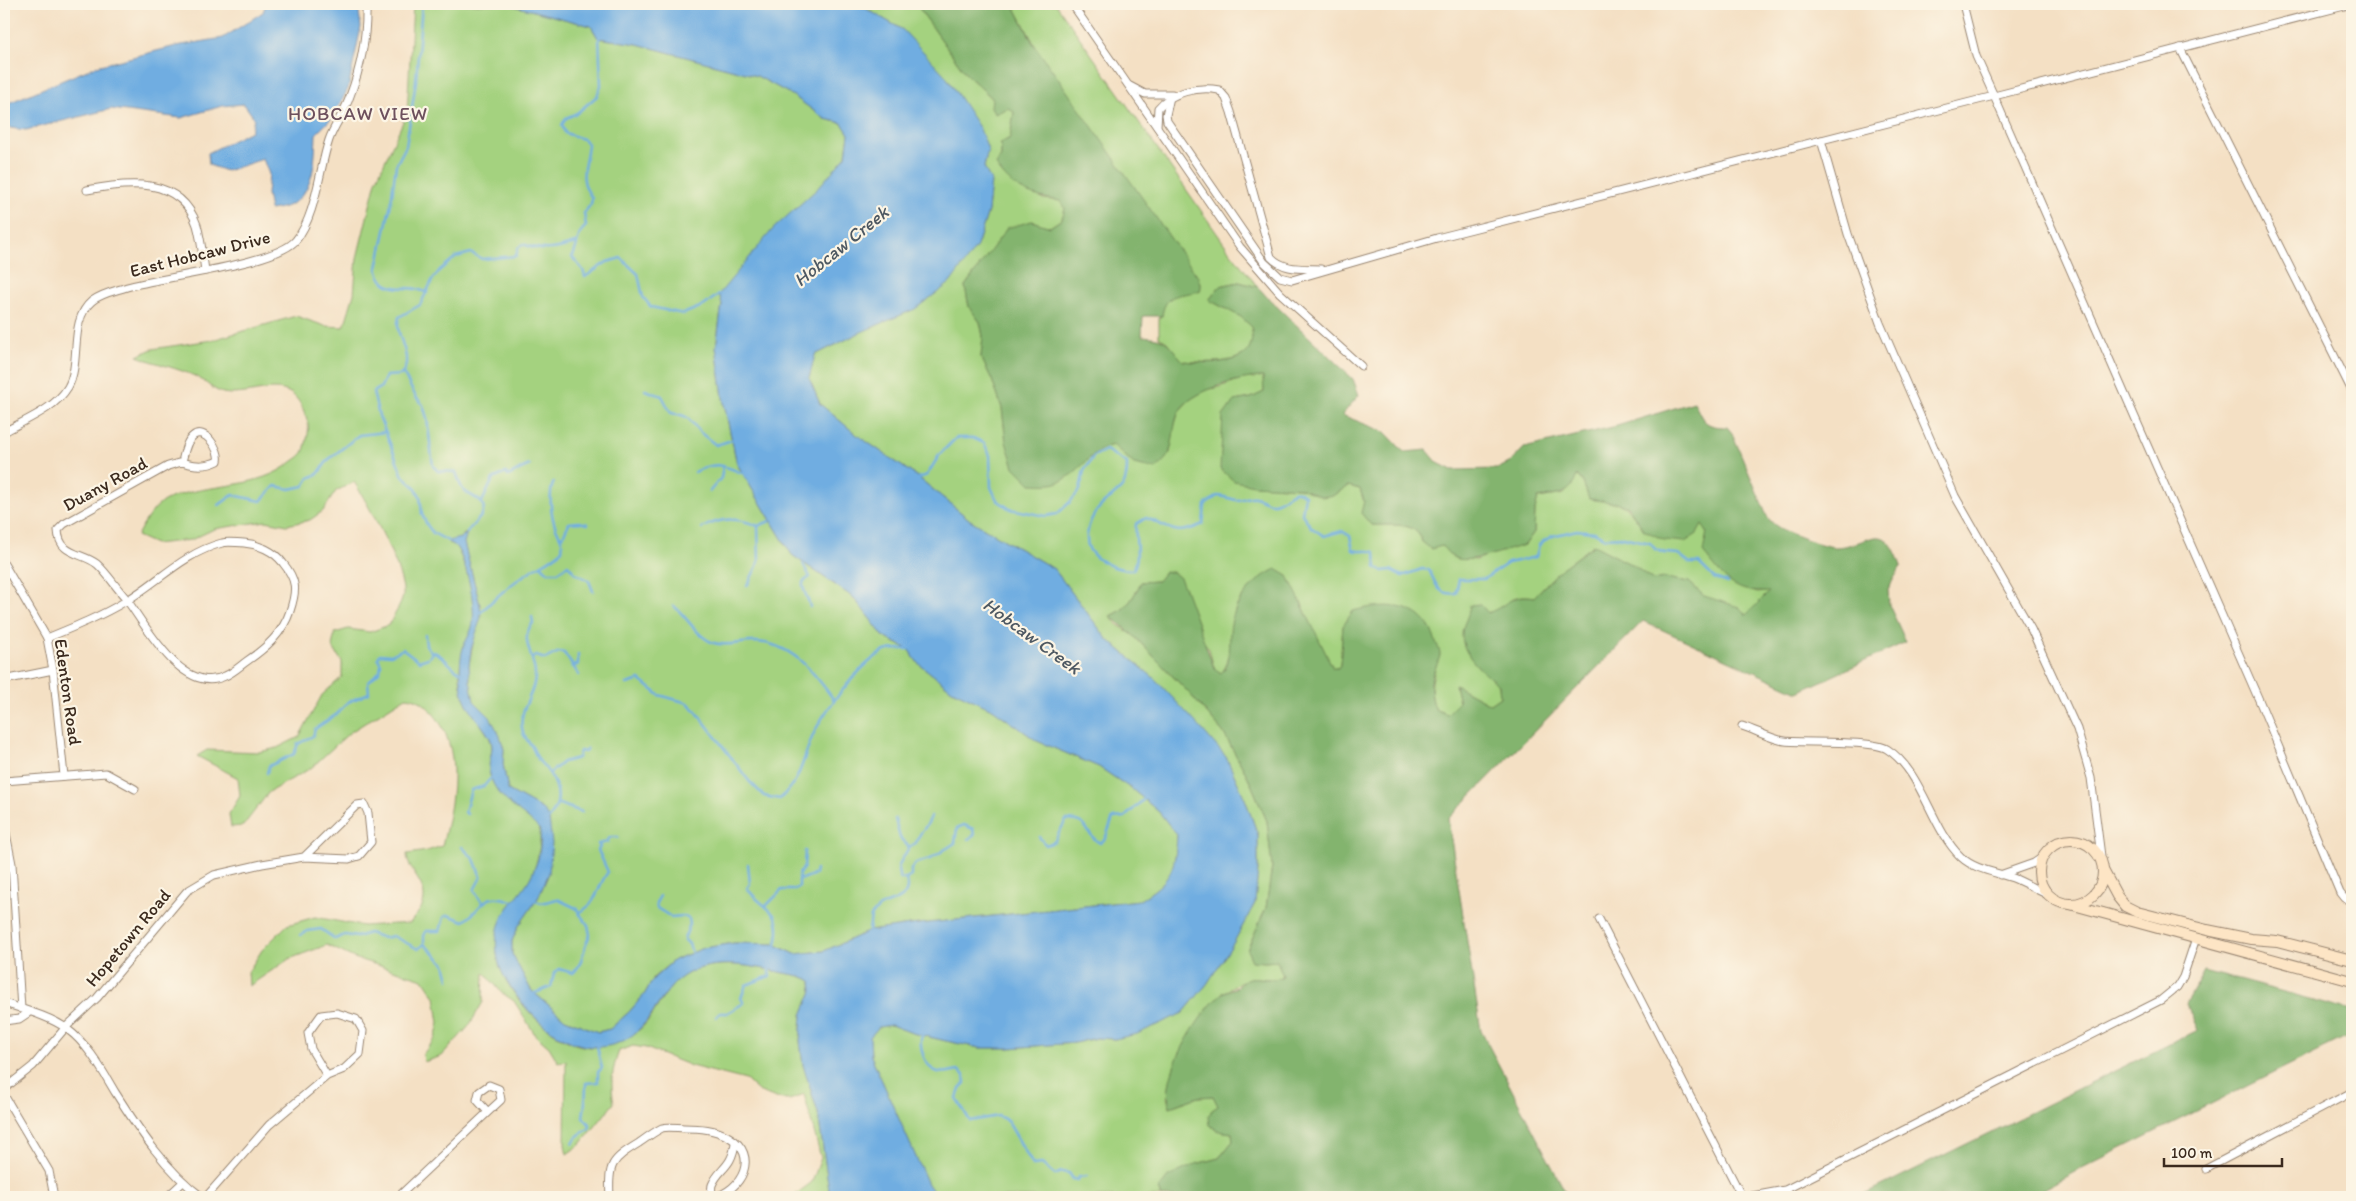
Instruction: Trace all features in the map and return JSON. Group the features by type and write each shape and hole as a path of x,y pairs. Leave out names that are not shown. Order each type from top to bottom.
{"main road":[{"path":"2352,960 2277,941 2207,930 2137,912 2125,906 2117,896 2098,854 2090,846 2072,840 2065,840 2052,846 2043,857 2039,871 2042,885 2051,896 2063,903 2352,981"},
{"path":"2070,904 2082,902 2096,892 2102,882 2103,867"}],"street":[{"name":"East Hobcaw Drive","path":"4,432 56,401 68,387 78,330 84,310 94,299 109,292 147,282 269,256 296,240 310,212 331,134 350,97 365,38 366,4"},
{"path":"1072,4 1240,247 1280,293 1361,366"},
{"path":"1962,4 1976,56 2259,700 2340,893 2344,898 2352,902"},
{"path":"1170,97 1166,115 1167,121 1272,272 1280,277 1292,280 1437,238 2352,4"},
{"path":"2180,48 2352,392"},
{"path":"1128,84 1145,94 1181,94"},
{"path":"1157,128 1158,108 1170,97 1204,88 1219,90 1226,98 1271,257 1278,264 1293,268 1326,269"},
{"path":"1821,140 1848,234 1892,350 1955,496 2031,629 2077,729 2091,778 2103,867"},
{"path":"87,190 126,183 142,184 163,190 184,201 197,226 205,270"},
{"name":"Duany Road","path":"127,600 98,565 88,558 70,552 58,539 58,530 64,524 168,466 182,462 192,465 212,464 218,461 218,450 204,435 194,434 190,439 182,462"},
{"path":"47,638 90,620 127,600 188,557 223,542 257,544 280,558 292,575 296,594 286,623 266,648 224,677 206,680 174,664 161,649 127,600"},
{"name":"Edenton Road","path":"4,564 47,638 53,670 64,776"},
{"path":"4,680 53,670"},
{"path":"1742,726 1783,741 1848,743 1884,747 1897,756 1908,770 1947,840 1962,858 1982,869 2014,879 2051,896"},
{"path":"4,781 106,773 135,789"},
{"name":"Hopetown Road","path":"4,1089 32,1066 66,1027 97,998 187,891 214,876 304,856 349,858 358,856 371,842 368,813 364,804 357,805 304,856"},
{"path":"4,823 12,864 21,1009"},
{"path":"2000,875 2034,863 2043,857"},
{"path":"1598,919 1742,1197"},
{"path":"1747,1197 1785,1190 2161,1000 2177,987 2183,977 2196,938"},
{"path":"4,1003 66,1027 85,1046 141,1130 182,1183 202,1197"},
{"path":"4,1022 19,1019 28,1013"},
{"path":"206,1197 269,1125 327,1076 344,1069 360,1054 363,1031 356,1019 337,1013 321,1015 308,1033 311,1049 327,1076"},
{"path":"2206,1169 2352,1092"},
{"path":"4,1095 49,1171 54,1197"},
{"path":"398,1197 488,1112"},
{"path":"610,1197 608,1173 619,1156 663,1128 704,1128 730,1138 743,1150 745,1156 742,1177 731,1189 720,1196 712,1197 712,1186 734,1154 735,1143"},
{"path":"166,1197 182,1183"}],"green space":[{"path":"413,4 507,4 591,26 598,38 637,44 757,76 792,95 825,119 842,123 849,134 846,156 722,304 716,347 724,404 737,464 792,555 854,598 884,637 908,649 918,663 952,690 994,710 1037,741 1099,767 1133,790 1159,812 1177,835 1175,858 1170,874 1159,886 1140,900 869,931 824,951 795,954 774,944 734,943 704,948 674,960 654,977 644,995 610,1029 598,1032 565,1019 531,990 512,954 512,941 518,927 538,898 549,873 542,809 508,790 503,764 504,749 473,701 469,665 480,605 464,543 465,533 460,538 449,543 456,545 460,554 471,585 474,606 473,626 463,651 460,669 462,690 468,706 491,742 492,751 489,769 493,783 511,804 540,829 538,858 530,879 510,906 499,926 497,954 508,984 531,1014 546,1027 561,1038 591,1047 626,1037 641,1029 672,986 683,976 708,966 737,965 751,967 795,975 811,981 812,991 802,1015 800,1041 803,1065 818,1113 829,1190 833,1197 792,1197 812,1182 821,1158 804,1094 790,1100 776,1098 758,1091 746,1080 691,1066 646,1048 633,1046 619,1051 612,1077 614,1103 581,1144 567,1154 565,1145 566,1061 558,1062 549,1047 536,1036 514,1001 502,993 484,972 483,1002 469,1026 442,1056 424,1062 423,1054 435,1039 439,1023 435,997 423,979 354,958 327,945 289,959 249,986 248,972 262,950 287,925 315,917 363,926 410,923 421,908 424,899 421,885 408,861 407,854 427,851 442,846 452,794 453,776 449,742 442,726 432,712 420,701 406,697 349,733 311,768 269,792 243,826 231,827 229,814 240,796 238,778 197,756 207,750 259,752 277,748 299,737 322,695 342,677 342,662 332,646 335,633 348,629 370,632 389,625 402,600 403,586 385,539 354,482 336,491 323,511 310,520 287,525 266,521 214,529 191,540 155,544 137,536 158,505 168,499 200,490 248,482 279,471 302,453 307,441 308,427 307,418 302,407 295,397 287,391 267,389 234,394 223,393 197,377 137,356 152,349 212,340 296,316 325,326 344,327 354,294 357,258 376,181 407,113"},
{"path":"858,4 916,4 966,74 992,98 995,113 1008,108 1014,112 1010,138 1001,143 1001,156 996,165 1043,199 1061,201 1065,208 1062,219 1050,227 1032,221 986,258 965,286 969,307 980,322 983,336 981,357 1002,408 1006,442 1087,459 1102,447 1114,445 1134,464 1170,453 1173,430 1179,411 1189,400 1206,390 1241,379 1263,377 1264,392 1251,398 1234,401 1254,485 1298,488 1322,495 1332,494 1348,486 1360,489 1371,525 1409,527 1415,530 1422,542 1442,546 1454,558 1476,560 1504,549 1525,545 1534,532 1535,510 1538,498 1564,494 1576,475 1583,482 1589,499 1622,505 1632,513 1644,530 1702,524 1744,589 1758,593 1770,591 1746,616 1704,596 1689,582 1664,578 1653,580 1634,566 1593,545 1562,568 1534,597 1516,597 1497,610 1469,616 1464,626 1463,636 1465,645 1469,655 1499,685 1500,697 1490,704 1455,685 1459,702 1447,714 1436,710 1431,689 1440,655 1343,626 1340,665 1338,668 1333,668 1316,636 1300,599 1255,583 1237,605 1228,661 1221,673 1214,668 1209,649 1158,581 1141,582 1129,603 1121,611 1110,616 1118,625 1133,635 1189,693 1223,732 1248,777 1267,821 1272,867 1266,908 1247,950 1264,962 1277,961 1283,976 1271,979 1250,978 1221,994 1167,1097 1170,1107 1198,1097 1213,1096 1219,1106 1212,1110 1219,1131 1232,1133 1233,1141 1219,1158 1196,1164 1159,1189 1162,1197 937,1197 928,1185 871,1056 870,1037 878,1027 891,1025 912,1033 980,1048 1009,1048 1075,1043 1096,1038 1115,1039 1183,1013 1207,984 1234,942 1255,903 1258,835 1245,799 1226,757 1154,678 1107,639 1054,569 970,520 919,478 857,435 820,404 809,378 815,355 859,333 977,246 988,211 991,181 984,168 988,150 903,30"},
{"path":"916,4 1013,4 1033,43 1198,277 1201,287 1200,291 1175,296 1170,299 1166,303 1162,316 1143,316 1142,336 1157,338 1166,342 1183,361 1208,363 1227,361 1243,355 1250,347 1252,327 1241,317 1209,300 1220,286 1239,282 1258,287 1353,379 1359,395 1342,415 1385,432 1404,452 1427,450 1438,463 1452,470 1497,469 1511,462 1524,448 1617,426 1694,402 1705,422 1713,426 1727,427 1732,433 1767,516 1775,525 1795,535 1832,547 1849,545 1876,537 1883,538 1889,542 1895,551 1901,566 1888,589 1889,605 1906,642 1798,692 1643,621 1448,819 1481,1031 1568,1197 1162,1197 1159,1189 1168,1177 1196,1164 1219,1158 1233,1141 1232,1133 1219,1131 1209,1125 1208,1117 1212,1110 1218,1106 1213,1096 1198,1097 1170,1107 1168,1094 1170,1079 1175,1063 1191,1032 1201,1017 1222,994 1237,987 1244,980 1249,978 1274,979 1283,976 1277,961 1252,961 1247,950 1266,908 1272,867 1267,821 1248,777 1223,732 1189,693 1133,635 1110,616 1121,611 1129,603 1141,582 1158,581 1165,572 1173,572 1180,578 1185,589 1214,668 1221,673 1225,669 1229,657 1230,630 1233,615 1241,599 1261,578 1276,569 1288,576 1333,668 1338,668 1340,665 1343,626 1353,611 1389,606 1400,607 1420,617 1428,625 1440,653 1431,682 1433,702 1436,710 1447,714 1459,702 1455,685 1490,704 1500,697 1499,685 1475,664 1463,643 1462,631 1470,605 1480,604 1488,613 1514,598 1534,597 1562,568 1594,545 1634,566 1653,580 1664,578 1689,582 1704,596 1739,607 1746,615 1769,592 1757,592 1738,587 1717,570 1703,552 1707,532 1702,525 1697,534 1685,542 1664,540 1644,530 1628,507 1616,503 1589,499 1583,482 1577,475 1567,491 1557,495 1538,498 1535,510 1534,532 1525,545 1488,556 1468,559 1453,557 1442,546 1431,549 1422,542 1415,530 1409,527 1371,525 1361,513 1364,501 1360,489 1348,486 1334,495 1322,497 1300,488 1254,485 1234,481 1220,469 1223,416 1234,401 1251,398 1264,392 1263,377 1216,387 1203,392 1183,406 1176,419 1169,453 1156,469 1134,464 1113,445 1096,453 1075,472 1060,482 1031,484 1014,467 1006,442 1002,408 981,357 983,336 980,322 969,307 965,286 1007,228 1032,221 1050,227 1062,219 1065,208 1061,201 1024,191 1002,174 996,165 1001,156 1001,143 1010,138 1014,112 1008,108 995,114 991,107 992,98 966,74"},
{"path":"1013,4 1056,4 1228,249 1258,287 1239,282 1220,286 1209,300 1242,317 1252,327 1251,345 1243,355 1235,359 1217,362 1182,361 1167,342 1159,337 1159,316 1162,316 1163,305 1169,298"},
{"path":"2204,971 2352,1010 2352,1034 2082,1168 2028,1197 1859,1197 2198,1030 2186,1004"}],"water":[{"path":"266,4 358,4 361,27 348,89 333,117 316,134 314,164 309,183 298,199 290,205 270,210 267,194 269,174 263,159 226,171 209,165 208,153 251,131 254,118 244,104 222,106 181,118 111,109 26,130 10,128 6,116 6,104 97,66 176,46 223,38 263,12"},
{"name":"Hobcaw Creek","path":"507,4 858,4 903,30 945,75 980,129 988,150 984,167 991,181 988,211 977,246 950,283 915,309 859,333 815,355 809,378 820,404 857,435 919,478 970,520 1054,569 1107,639 1154,678 1226,757 1245,799 1258,835 1255,903 1234,942 1207,984 1183,1013 1137,1034 1115,1039 1096,1038 1075,1043 1009,1048 980,1048 912,1033 891,1025 879,1027 870,1037 871,1056 928,1184 937,1197 833,1197 829,1190 818,1113 803,1065 800,1041 802,1015 812,991 811,981 807,979 765,969 737,965 708,966 695,970 683,976 672,986 633,1035 609,1046 593,1047 578,1044 550,1030 537,1019 516,995 500,966 496,939 503,916 530,879 535,867 540,849 540,830 504,799 493,784 489,770 492,743 464,698 460,664 463,648 472,627 472,598 464,563 455,546 448,541 460,538 467,533 464,543 480,605 481,617 471,650 469,665 474,701 490,717 500,736 504,749 503,764 508,790 542,809 549,818 552,843 549,873 538,898 518,927 512,941 512,954 531,990 565,1019 598,1032 610,1029 644,995 654,978 674,960 704,948 734,943 774,944 795,954 824,951 869,931 1140,900 1159,887 1173,867 1177,835 1159,812 1133,790 1099,767 1037,741 994,710 952,690 918,663 908,649 884,637 854,598 792,555 737,464 724,404 716,347 722,304 719,294 773,229 817,189 846,156 849,134 842,123 825,119 792,95 757,76 637,44 598,38 591,26"}],"waterway":[{"path":"422,4 416,81 406,146 396,165 391,203 377,268 380,277 385,283 398,288 413,288 427,293"},
{"path":"599,35 601,86 597,96 577,113 566,118 562,125 565,133 583,139 588,144 584,165 584,178 587,191 592,198 591,204 584,213 586,226 580,233 572,257 583,270 585,277 607,262 621,258 638,274 643,297 651,307 683,314 705,305 719,294"},
{"path":"448,541 433,533 427,525 422,514 420,496 414,486 403,476 379,416 373,392 381,387 386,376 401,375 405,368 406,361 399,332 399,317 420,305 433,279 440,270 456,257 471,253 482,259 516,256 518,248 523,244 549,249 575,243"},
{"path":"403,373 416,397 423,405 427,418 433,466 438,471 456,472 462,488 483,505 484,509 481,516 467,533"},
{"path":"645,390 662,396 671,413 687,417 701,433 716,445 732,440"},
{"path":"219,505 233,495 261,501 275,486 290,489 304,486 309,478 318,474 328,460 359,435 386,432"},
{"path":"919,478 927,475 940,454 956,438 973,438 984,443 990,455 991,487 997,500 1010,509 1046,516 1057,514 1070,502 1080,490 1084,470 1094,456 1106,450 1127,463 1126,478 1123,486 1095,513 1089,526 1087,540 1088,547 1097,558 1123,569 1133,570 1137,559 1136,524 1146,518 1173,530 1185,530 1203,524 1205,505 1217,496 1234,500 1253,497 1274,503 1292,493 1300,492 1305,495 1302,514 1312,528 1324,536 1342,531 1350,536 1353,550 1375,552 1376,568 1382,571 1391,570 1402,576 1422,569 1429,570 1438,588 1445,592 1456,593 1459,579 1484,579 1508,563 1536,557 1539,545 1542,542 1552,536 1577,530 1594,532 1605,538 1623,537 1650,543 1655,549 1665,553 1678,554 1690,563 1699,563 1714,578 1728,583"},
{"path":"482,502 493,479 506,473 508,476 530,465"},
{"path":"695,472 708,466 719,465 742,473"},
{"path":"710,491 721,478 723,466"},
{"path":"481,612 516,581 562,550 562,541 554,523 552,511 551,491 554,482"},
{"path":"702,528 723,520 743,521 758,526"},
{"path":"747,586 759,562 758,526 770,521"},
{"path":"560,535 563,536 569,523 579,522 588,524"},
{"path":"803,564 810,577 803,582 810,607"},
{"path":"541,565 548,572 558,572 568,565 575,573 589,581 593,591"},
{"path":"674,606 703,637 714,643 724,645 753,642 767,643 790,653 809,669 834,700"},
{"path":"532,617 533,623 529,629 527,641 535,674 533,689 524,710 522,724 524,736 554,782 558,796 554,811 549,818"},
{"path":"425,635 426,645 432,653"},
{"path":"267,773 269,766 294,754 298,744 313,736 315,729 337,714 348,702 369,693 368,682 380,671 381,664 378,658 380,654 391,655 403,649 419,661 428,658 433,652 440,655 460,672"},
{"path":"627,684 640,680 659,695 688,703 749,781 764,796 780,799 798,776 820,721 846,686 866,665 885,651 908,649"},
{"path":"532,658 536,656 545,659 559,652 564,653 579,675"},
{"path":"572,666 578,665 578,654"},
{"path":"551,772 563,762 578,758 580,751 585,752 587,748"},
{"path":"467,814 465,812 471,790 484,786 491,778"},
{"path":"1039,837 1046,845 1054,842 1066,820 1080,822 1091,836 1100,843 1105,839 1113,818 1125,817 1144,799"},
{"path":"559,804 582,812"},
{"path":"909,847 916,843 931,816"},
{"path":"895,819 900,838 909,847 898,870 901,879 906,879"},
{"path":"869,931 871,916 880,907 904,896 907,886 906,879 911,876 911,869 916,863 930,859 955,843 957,828 964,825 973,829 974,836 968,839"},
{"path":"535,901 542,903 557,899 576,908 579,912 585,909 590,905 608,872 598,850 600,847 598,844 608,842 607,840 611,837 618,837"},
{"path":"462,847 474,859 481,877 474,890 482,902"},
{"path":"767,905 782,890 793,890 799,887 799,874 804,867 805,851"},
{"path":"748,864 750,884 747,888 775,917 778,924 776,945"},
{"path":"800,880 815,874 816,870"},
{"path":"660,896 656,903 657,908 671,917 683,916 689,919 690,924 684,939 689,944 692,953"},
{"path":"300,935 307,931 321,929 335,939 345,935 357,937 369,933 384,938 393,936 418,949 424,944 426,931 440,931 444,917 448,915 464,921 489,899 502,898 512,901"},
{"path":"535,993 551,987 554,973 559,969 573,973 579,965 590,935 588,925 579,913"},
{"path":"424,944 445,964 449,979"},
{"path":"716,1017 720,1013 727,1013 744,1003 741,998 746,985 770,976 769,969"},
{"path":"922,1035 922,1051 926,1062 933,1070 940,1073 958,1070 964,1075 965,1083 960,1088 957,1099 970,1121 998,1116 1007,1120 1033,1165 1042,1164 1055,1175 1061,1172 1069,1173 1073,1179 1078,1180 1079,1177 1087,1176"},
{"path":"573,1144 579,1135 589,1129 590,1125 583,1117 586,1083 598,1082 598,1072 602,1068 597,1046"}],"district":[{"name":"HOBCAW VIEW","path":"358,113"}]}
